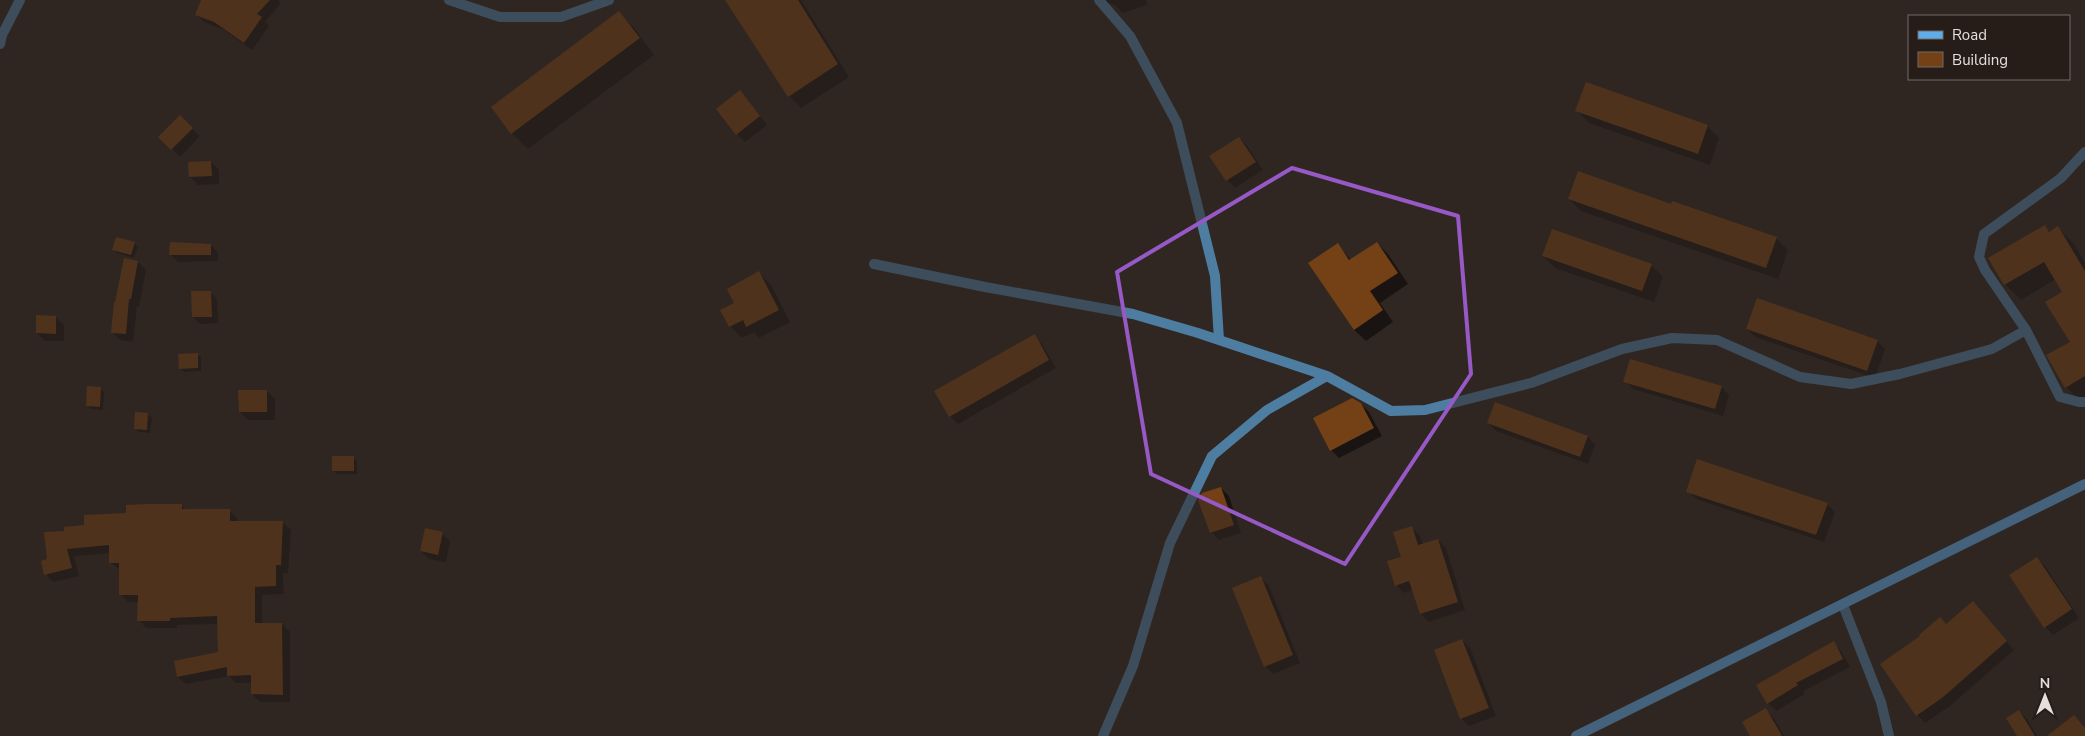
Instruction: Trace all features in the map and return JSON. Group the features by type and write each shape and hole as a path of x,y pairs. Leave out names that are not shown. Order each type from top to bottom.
{"main road":[{"path":"1576,736 2085,484"}],"street":[{"path":"0,44 2,35 20,0"},
{"path":"450,0 500,17 561,17 609,0"},
{"path":"1099,0 1130,36 1177,123 1215,276 1219,340"},
{"path":"2085,152 2061,178 1984,234 1979,257 1985,270 2026,330 2060,397 2085,402"},
{"path":"874,264 985,287 1133,314 1327,376 1390,411 1426,410 1531,383 1622,349 1672,338 1718,340 1800,377 1851,384 1900,374 1992,349 2026,330"},
{"path":"1103,736 1133,666 1170,543 1212,456 1267,410 1327,376"},
{"path":"1843,605 1881,702 1889,736"}],"highlighted area":[{"path":"1292,168 1458,216 1471,374 1345,564 1151,474 1117,272"}],"building":[{"path":"201,0 270,0 257,14 262,17 244,43 214,22 195,15"},
{"path":"725,0 798,0 838,64 788,97"},
{"path":"619,11 640,38 511,134 491,107"},
{"path":"1586,82 1708,125 1698,154 1575,111"},
{"path":"740,90 760,116 736,135 716,109"},
{"path":"180,115 193,128 171,150 158,137"},
{"path":"1239,137 1256,162 1226,181 1209,156"},
{"path":"211,161 212,176 189,177 188,162"},
{"path":"1578,171 1671,204 1672,201 1777,237 1766,268 1568,199"},
{"path":"2045,225 2049,232 2058,226 2085,271 2085,376 2065,388 2046,355 2070,342 2045,302 2062,292 2044,262 2004,285 1988,258"},
{"path":"1552,229 1652,264 1642,291 1542,256"},
{"path":"116,237 135,242 131,255 112,250"},
{"path":"170,242 211,244 211,255 169,255"},
{"path":"1377,242 1398,273 1370,291 1383,310 1354,330 1308,263 1338,243 1349,260"},
{"path":"124,258 138,261 131,299 129,299 126,334 111,333 114,302"},
{"path":"759,271 779,310 746,327 743,320 729,327 720,310 734,303 727,289"},
{"path":"191,291 211,291 212,317 192,317"},
{"path":"1757,298 1878,340 1867,371 1746,329"},
{"path":"36,315 56,316 56,334 36,333"},
{"path":"1035,334 1049,360 949,417 934,391"},
{"path":"198,353 198,368 179,369 178,354"},
{"path":"1630,359 1722,386 1715,409 1623,382"},
{"path":"87,386 101,387 100,407 86,406"},
{"path":"238,390 267,390 267,412 239,412"},
{"path":"1352,398 1361,403 1374,428 1330,451 1313,418"},
{"path":"1495,402 1588,436 1580,457 1487,423"},
{"path":"135,412 148,413 147,430 134,429"},
{"path":"332,456 354,456 354,471 332,471"},
{"path":"1697,459 1828,503 1816,535 1686,492"},
{"path":"1221,487 1234,525 1210,533 1198,500 1202,493"},
{"path":"182,504 182,509 230,509 230,521 283,521 281,565 276,565 276,586 255,587 255,623 282,623 283,695 251,694 251,675 227,676 227,667 177,677 174,661 218,652 217,616 170,618 170,621 137,621 138,595 119,595 119,563 109,563 109,545 67,549 72,568 44,575 41,561 47,559 44,532 64,531 64,527 84,525 84,515 126,513 126,505"},
{"path":"1412,526 1418,545 1438,539 1458,602 1420,614 1409,581 1395,586 1387,561 1401,557 1393,532"},
{"path":"425,528 443,532 438,555 420,551"},
{"path":"2037,557 2072,609 2044,628 2009,575"},
{"path":"1261,576 1293,655 1264,667 1232,588"},
{"path":"1973,601 2007,641 1942,698 1916,716 1880,664 1920,636 1940,617 1946,624"},
{"path":"1462,639 1489,708 1460,719 1434,650"},
{"path":"1834,641 1843,659 1796,683 1798,685 1767,704 1756,685"},
{"path":"1766,708 1782,736 1750,736 1742,722"},
{"path":"2019,710 2035,736 2017,736 2006,718"},
{"path":"2074,715 2085,728 2085,736 2047,736"}]}
